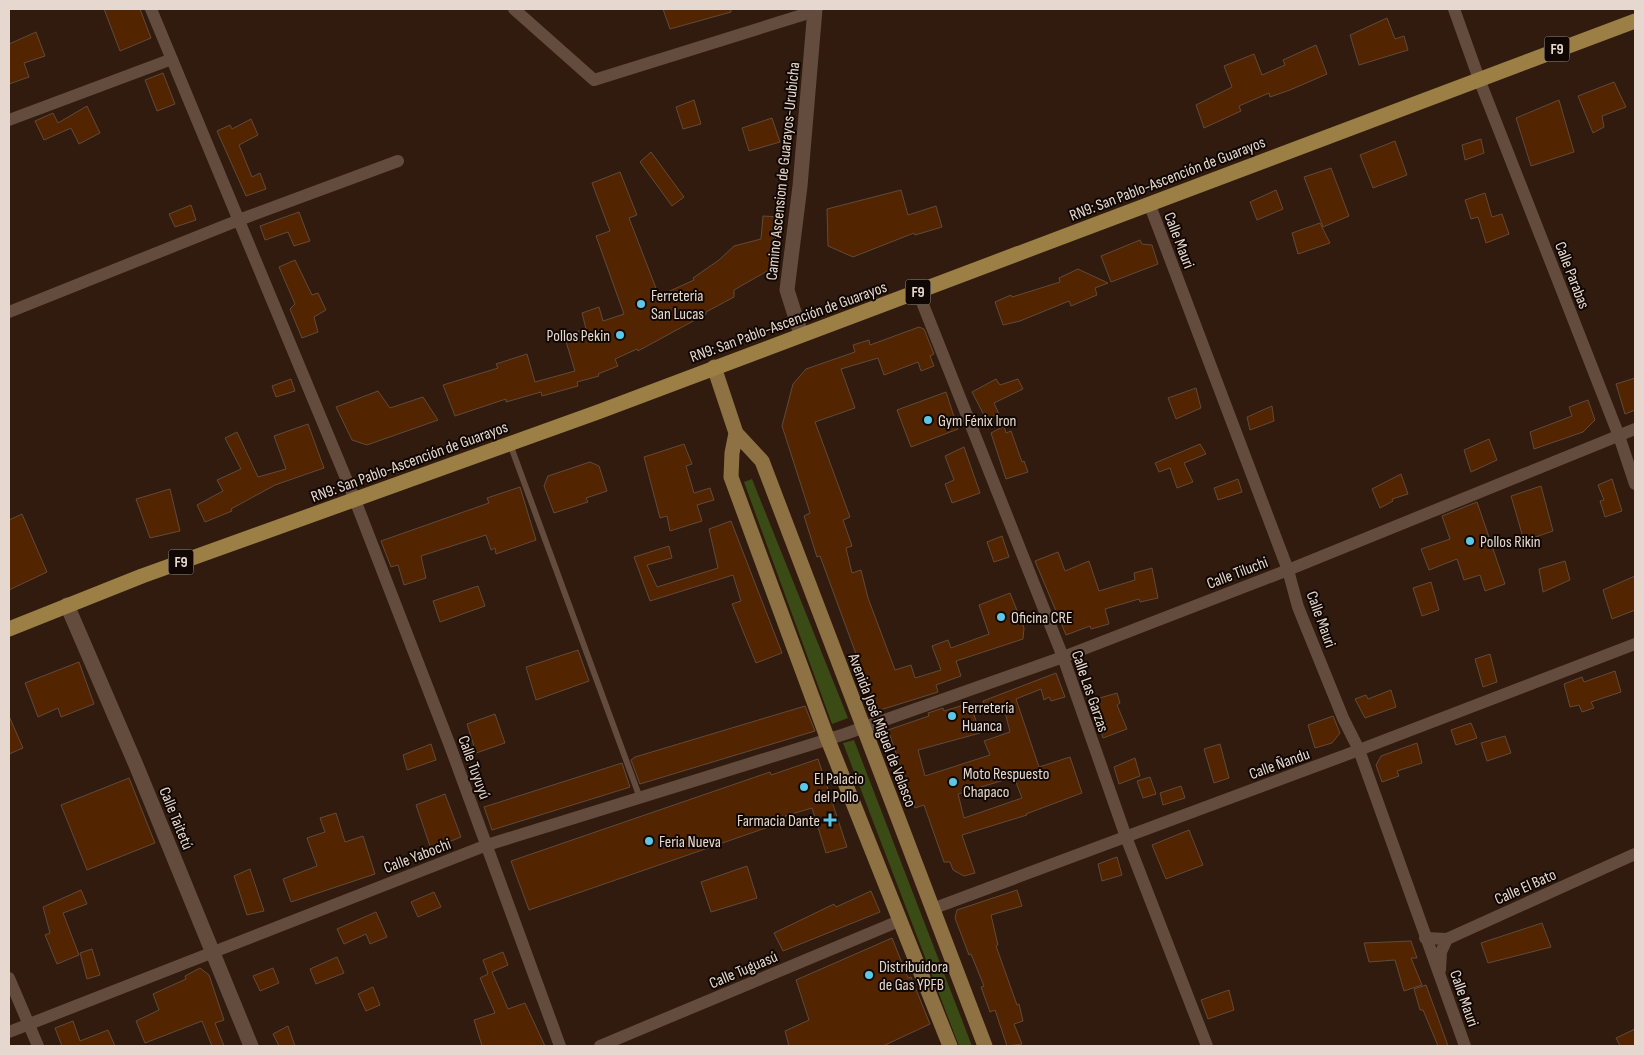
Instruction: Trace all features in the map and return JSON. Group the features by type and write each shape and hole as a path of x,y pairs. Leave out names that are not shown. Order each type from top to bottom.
{"highway":[{"name":"RN9: San Pablo-Ascención de Guarayos","path":"9,629 67,605 510,444 918,292 1149,203 1635,21"}],"main road":[{"name":"Avenida José Miguel de Velasco","path":"714,367 736,433 762,462 985,1046"},
{"name":"Avenida José Miguel de Velasco","path":"736,433 732,453 731,477 828,740 950,1046"}],"street":[{"name":"Calle Tuyuyú","path":"151,9 355,500 487,846 560,1046"},
{"path":"514,9 594,80 815,10"},
{"name":"Calle Parabas","path":"1454,9 1479,79 1619,436 1635,484"},
{"name":"Camino Ascension de Guarayos-Urubicha","path":"801,334 787,290 801,176 815,10"},
{"path":"9,120 172,59"},
{"path":"9,312 238,220 398,161"},
{"name":"Calle Mauri","path":"1149,203 1288,570 1298,607 1343,718 1359,750 1465,1046"},
{"name":"Calle Las Garzas","path":"918,292 1062,657 1126,838 1207,1046"},
{"name":"Calle Tiluchi","path":"845,734 1062,657 1288,570 1635,429"},
{"name":"Calle Taitetú","path":"67,605 136,765 250,1046"},
{"name":"Calle Ñandu","path":"932,909 1126,838 1635,644"},
{"name":"Calle Yabochi","path":"9,1032 487,846 845,734"},
{"name":"Calle El Bato","path":"1425,938 1447,938 1635,854"},
{"name":"Calle Tuguasú","path":"600,1046 899,921"},
{"path":"1439,973 1442,952 1447,938"},
{"path":"9,978 38,1046"}],"lane":[{"path":"510,444 640,798"}],"green space":[{"path":"752,479 848,718 832,724 744,482"},
{"path":"854,740 972,1046 959,1046 843,743"}],"building":[{"path":"104,9 140,9 151,38 120,51"},
{"path":"663,9 731,9 731,12 670,29"},
{"path":"1387,18 1395,39 1404,36 1408,50 1359,65 1350,35"},
{"path":"36,32 45,56 24,63 29,77 9,84 9,44"},
{"path":"1316,45 1327,74 1290,90 1270,97 1269,93 1239,106 1241,111 1204,128 1196,105 1232,87 1224,66 1254,54 1262,75 1285,65 1283,60"},
{"path":"163,73 175,104 157,111 145,80"},
{"path":"1614,82 1626,107 1602,116 1604,127 1593,133 1578,96"},
{"path":"694,100 701,124 683,129 676,107"},
{"path":"1559,100 1574,152 1531,166 1516,118"},
{"path":"87,106 100,133 79,144 71,128 44,140 35,121 53,113 58,123"},
{"path":"772,118 780,142 749,151 742,128"},
{"path":"251,119 258,135 239,145 252,177 260,173 266,189 246,196 217,131 230,125 232,129"},
{"path":"1481,139 1484,153 1465,160 1462,145"},
{"path":"1395,141 1407,175 1373,188 1360,155"},
{"path":"651,152 684,197 672,206 640,162"},
{"path":"1331,168 1349,216 1323,227 1304,177"},
{"path":"620,172 637,215 629,218 659,296 694,280 693,278 719,260 734,246 761,239 763,216 780,217 769,270 734,290 734,297 638,351 637,349 615,359 618,366 598,374 599,376 577,382 578,386 542,396 541,392 506,402 506,399 455,416 443,385 498,368 496,364 527,354 535,382 575,371 564,335 586,329 582,313 599,307 603,321 624,314 596,236 610,231 592,183"},
{"path":"901,190 908,215 936,206 942,227 915,235 914,233 853,257 828,246 827,209"},
{"path":"1276,190 1283,209 1257,220 1250,202"},
{"path":"1485,193 1492,217 1502,214 1509,234 1486,243 1478,217 1471,219 1465,200"},
{"path":"191,205 196,220 175,227 169,214"},
{"path":"299,212 310,241 294,246 288,232 265,240 260,226"},
{"path":"1320,223 1330,243 1298,254 1292,233"},
{"path":"1140,240 1142,244 1152,245 1158,264 1111,282 1101,256"},
{"path":"295,260 312,295 318,293 326,310 314,317 318,332 302,338 290,309 295,304 279,267"},
{"path":"1078,269 1108,283 1095,288 1097,295 1071,306 1069,301 1020,321 1003,325 995,302 1011,295 1012,297 1060,282 1059,278"},
{"path":"919,327 924,329 934,354 930,356 934,366 921,371 918,362 884,375 878,358 841,369 855,408 815,422 850,517 843,520 852,546 846,548 852,573 861,570 868,598 895,670 911,665 915,678 941,670 932,646 948,640 951,648 989,634 979,605 1010,593 1024,628 1023,639 956,661 961,676 936,685 938,692 877,711 820,556 817,557 804,516 810,513 782,426 793,384 806,369 855,352 853,345 869,340 870,345"},
{"path":"1635,378 1635,410 1625,414 1616,384"},
{"path":"291,379 295,391 276,397 272,386"},
{"path":"996,379 1000,385 1018,379 1023,389 994,403 999,414 986,419 972,392"},
{"path":"1196,388 1201,408 1176,419 1168,398"},
{"path":"378,391 390,408 423,397 438,420 367,445 352,440 336,407"},
{"name":"Gym Fénix Iron","path":"946,392 958,429 911,447 897,410"},
{"path":"1588,400 1595,420 1583,432 1534,449 1530,432 1572,416 1569,407"},
{"path":"1272,406 1274,421 1250,430 1247,417"},
{"path":"308,424 324,468 275,485 231,509 232,511 205,522 197,505 223,491 217,480 241,469 225,438 237,432 258,477 286,469 274,436"},
{"path":"1004,426 1006,433 1011,431 1022,462 1024,461 1028,472 1006,479 991,433"},
{"path":"1489,439 1497,460 1471,472 1464,450"},
{"path":"684,444 692,464 686,466 694,493 710,488 714,500 697,505 702,521 670,531 667,516 660,518 644,457"},
{"path":"1200,444 1206,454 1184,463 1193,482 1177,488 1170,468 1159,472 1155,463"},
{"path":"964,447 980,493 952,503 945,484 954,480 945,456"},
{"path":"590,462 599,466 607,491 586,498 588,502 554,513 544,486 548,476"},
{"path":"1401,474 1408,494 1392,499 1393,501 1380,508 1372,489"},
{"path":"1238,479 1242,492 1218,500 1214,488"},
{"path":"1612,479 1622,511 1605,517 1600,501 1604,500 1598,485"},
{"path":"1541,486 1553,531 1524,541 1511,496"},
{"path":"520,487 536,540 496,554 495,548 491,550 486,535 421,556 426,578 404,585 398,565 391,567 381,541 489,503 487,498"},
{"path":"170,489 180,531 150,538 136,499"},
{"name":"Pollos Rikin","path":"1477,502 1505,584 1485,591 1480,575 1464,580 1457,559 1429,570 1421,549 1450,539 1442,516"},
{"path":"22,514 47,572 9,590 9,520"},
{"path":"731,521 782,653 756,663 732,604 741,601 733,575 650,601 634,557 669,546 672,558 647,565 657,587 718,568 709,529"},
{"path":"1002,536 1009,557 994,562 987,542"},
{"path":"1058,552 1065,571 1089,561 1099,591 1135,580 1134,573 1152,568 1158,598 1140,602 1139,599 1105,609 1109,624 1091,629 1090,626 1066,635 1035,561"},
{"path":"1565,561 1570,580 1543,592 1539,569"},
{"path":"1635,576 1635,610 1612,619 1603,590"},
{"path":"1431,582 1439,610 1422,616 1413,588"},
{"path":"478,586 485,606 440,622 433,601"},
{"path":"578,650 589,681 536,700 526,667"},
{"path":"1490,654 1497,682 1483,687 1475,659"},
{"path":"79,662 94,704 61,717 58,708 38,717 25,683"},
{"path":"1615,671 1621,692 1591,702 1594,708 1582,712 1579,705 1570,707 1564,684 1582,677 1584,682"},
{"path":"1056,673 1065,697 1051,701 1049,697 1044,700 1041,689 1016,699 1039,767 1070,757 1082,793 1027,815 962,835 975,873 964,876 953,870 950,862 944,862 924,805 915,808 888,730 929,716 928,713 943,708 944,711 970,703 980,733 918,750 925,776 990,755 984,741 1010,732 1003,704 986,710 983,701","holes":["1014,777 1022,798 964,818 958,794"]},
{"path":"1391,690 1396,707 1365,718 1355,699 1366,695 1368,699"},
{"path":"1117,693 1120,703 1117,705 1127,729 1103,738 1095,714 1101,711 1096,699"},
{"path":"805,706 815,731 640,784 631,760 635,757"},
{"path":"495,714 505,743 476,753 467,724"},
{"path":"9,716 23,748 9,754"},
{"path":"1333,716 1340,733 1332,743 1315,748 1308,725"},
{"path":"1471,723 1477,738 1456,745 1451,730"},
{"path":"1505,736 1511,753 1487,761 1481,743"},
{"path":"1417,743 1422,763 1397,771 1399,776 1382,782 1376,765 1381,756"},
{"path":"431,744 436,760 407,770 403,755"},
{"path":"1220,744 1229,778 1214,783 1204,749"},
{"path":"1135,758 1140,776 1119,784 1114,767"},
{"name":"Feria Nueva","path":"818,759 847,847 826,853 812,808 785,816 786,821 529,910 511,861 770,772 771,775"},
{"path":"622,763 630,787 492,830 484,807"},
{"path":"1150,777 1156,794 1143,798 1137,781"},
{"path":"129,778 155,843 87,870 61,805"},
{"path":"1181,786 1185,798 1163,805 1160,793"},
{"path":"445,794 461,837 431,849 416,805"},
{"path":"336,813 345,842 363,836 375,874 291,902 283,879 317,866 307,838 325,832 320,818"},
{"path":"1189,830 1203,865 1166,879 1152,845"},
{"path":"1117,857 1122,875 1102,881 1098,864"},
{"path":"747,866 757,898 711,912 701,882"},
{"path":"250,869 264,911 247,915 234,876"},
{"path":"81,890 87,904 63,913 79,955 57,964 45,935 50,933 43,907"},
{"path":"1017,890 1022,906 991,915 998,945 996,946 1017,1005 1019,1004 1023,1021 1014,1024 1022,1044 1007,1046 995,1010 990,1012 981,987 984,986 971,954 969,955 955,918 957,910"},
{"path":"871,891 880,912 783,951 774,933 834,904 836,907"},
{"path":"434,892 441,907 418,917 411,902"},
{"path":"376,912 387,937 370,944 366,934 344,944 337,929"},
{"path":"1542,923 1551,947 1488,963 1481,943"},
{"path":"892,938 908,978 911,977 930,1024 883,1046 789,1046 785,1031 809,1020 796,980"},
{"path":"1411,941 1417,958 1411,958 1422,985 1404,991 1395,960 1369,962 1364,943"},
{"path":"92,949 100,975 87,979 80,953"},
{"path":"503,952 508,965 492,972 508,1009 525,1003 545,1046 482,1046 474,1020 495,1013 480,978 488,974 483,960"},
{"path":"337,957 344,973 316,984 310,969"},
{"path":"200,968 209,975 224,1020 215,1023 224,1046 212,1046 202,1021 145,1043 136,1021 159,1010 153,994 186,979 185,976"},
{"path":"273,968 279,983 260,991 253,976"},
{"path":"1426,985 1448,1046 1438,1046 1423,1010 1420,1010 1414,989"},
{"path":"373,987 380,1005 366,1011 358,994"},
{"path":"1229,990 1234,1010 1208,1019 1201,1000"},
{"path":"73,1021 80,1041 108,1030 115,1046 62,1046 55,1028"},
{"path":"288,1026 295,1046 279,1046 273,1034"},
{"path":"1635,1029 1635,1046 1620,1046 1616,1038"}],"place":[{"name":"Ferreteria San Lucas","path":"641,304"},
{"name":"Pollos Pekin","path":"620,335"},
{"name":"Gym Fénix Iron","path":"928,420"},
{"name":"Pollos Rikin","path":"1470,541"},
{"name":"Oficina CRE","path":"1001,617"},
{"name":"Ferretería Huanca","path":"952,716"},
{"name":"Moto Respuesto Chapaco","path":"953,782"},
{"name":"El Palacio del Pollo","path":"804,787"},
{"name":"Farmacia Dante","path":"830,820"},
{"name":"Feria Nueva","path":"649,841"},
{"name":"Distribuidora de Gas YPFB","path":"869,975"}]}
